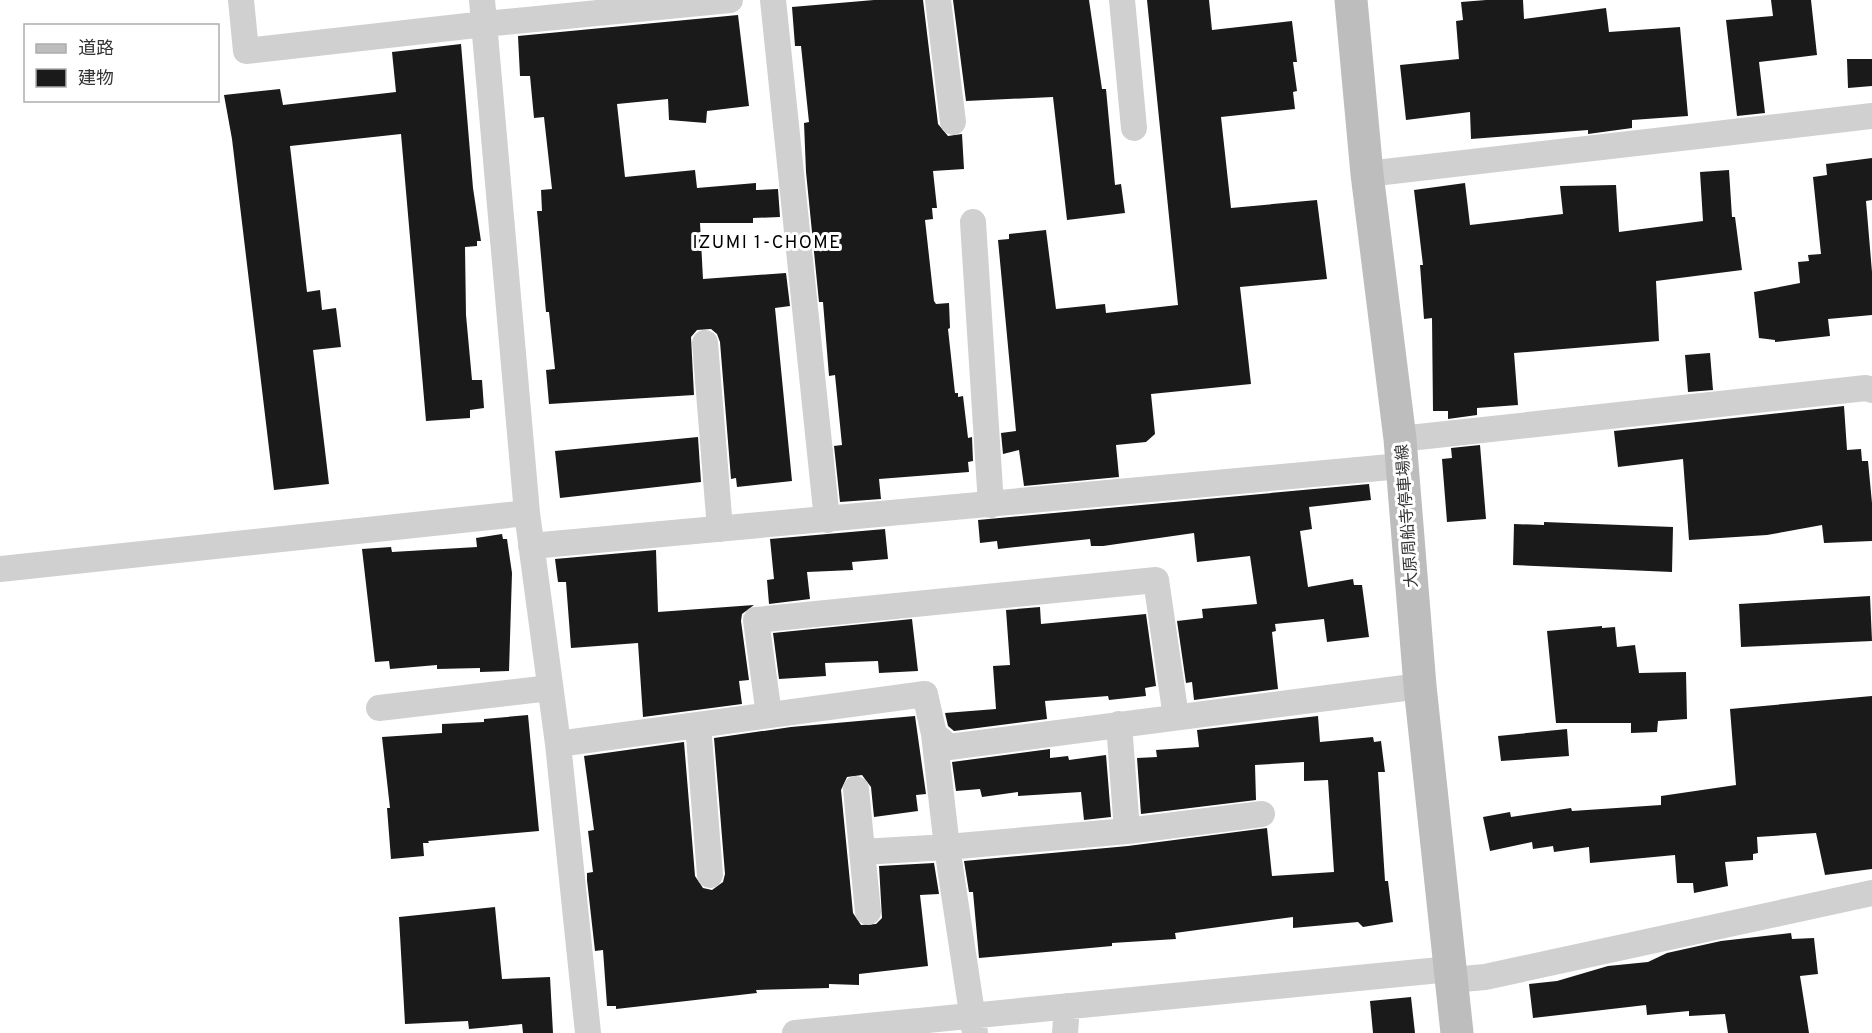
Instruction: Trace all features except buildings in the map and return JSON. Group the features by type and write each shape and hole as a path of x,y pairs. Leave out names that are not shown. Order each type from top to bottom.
{"main road":[{"name":"大原周船寺停車場線","path":"1351,0 1367,174 1400,452 1420,686 1457,1033"}],"street":[{"path":"241,0 246,51 483,12 730,0"},
{"path":"773,0 827,520"},
{"path":"938,0 953,122"},
{"path":"1122,0 1134,128"},
{"path":"483,12 526,513 558,744 588,1033"},
{"path":"1367,174 1872,116"},
{"path":"973,222 991,505"},
{"path":"705,343 720,529"},
{"path":"531,546 991,505 1866,388 1872,390"},
{"path":"0,569 526,513"},
{"path":"769,715 756,620 1156,580 1176,717"},
{"path":"934,734 949,747 1420,686"},
{"path":"380,708 550,688"},
{"path":"558,744 925,694 934,734 947,847 973,1024"},
{"path":"1119,724 1127,831"},
{"path":"698,725 710,875"},
{"path":"856,789 868,912"},
{"path":"862,852 1127,831 1262,814"},
{"path":"795,1033 973,1024 1067,1006 1450,975 1485,977 1872,893"},
{"path":"1065,1033 1067,1006"}],"district":[{"name":"IZUMI 1-CHOME","path":"767,242"}]}
